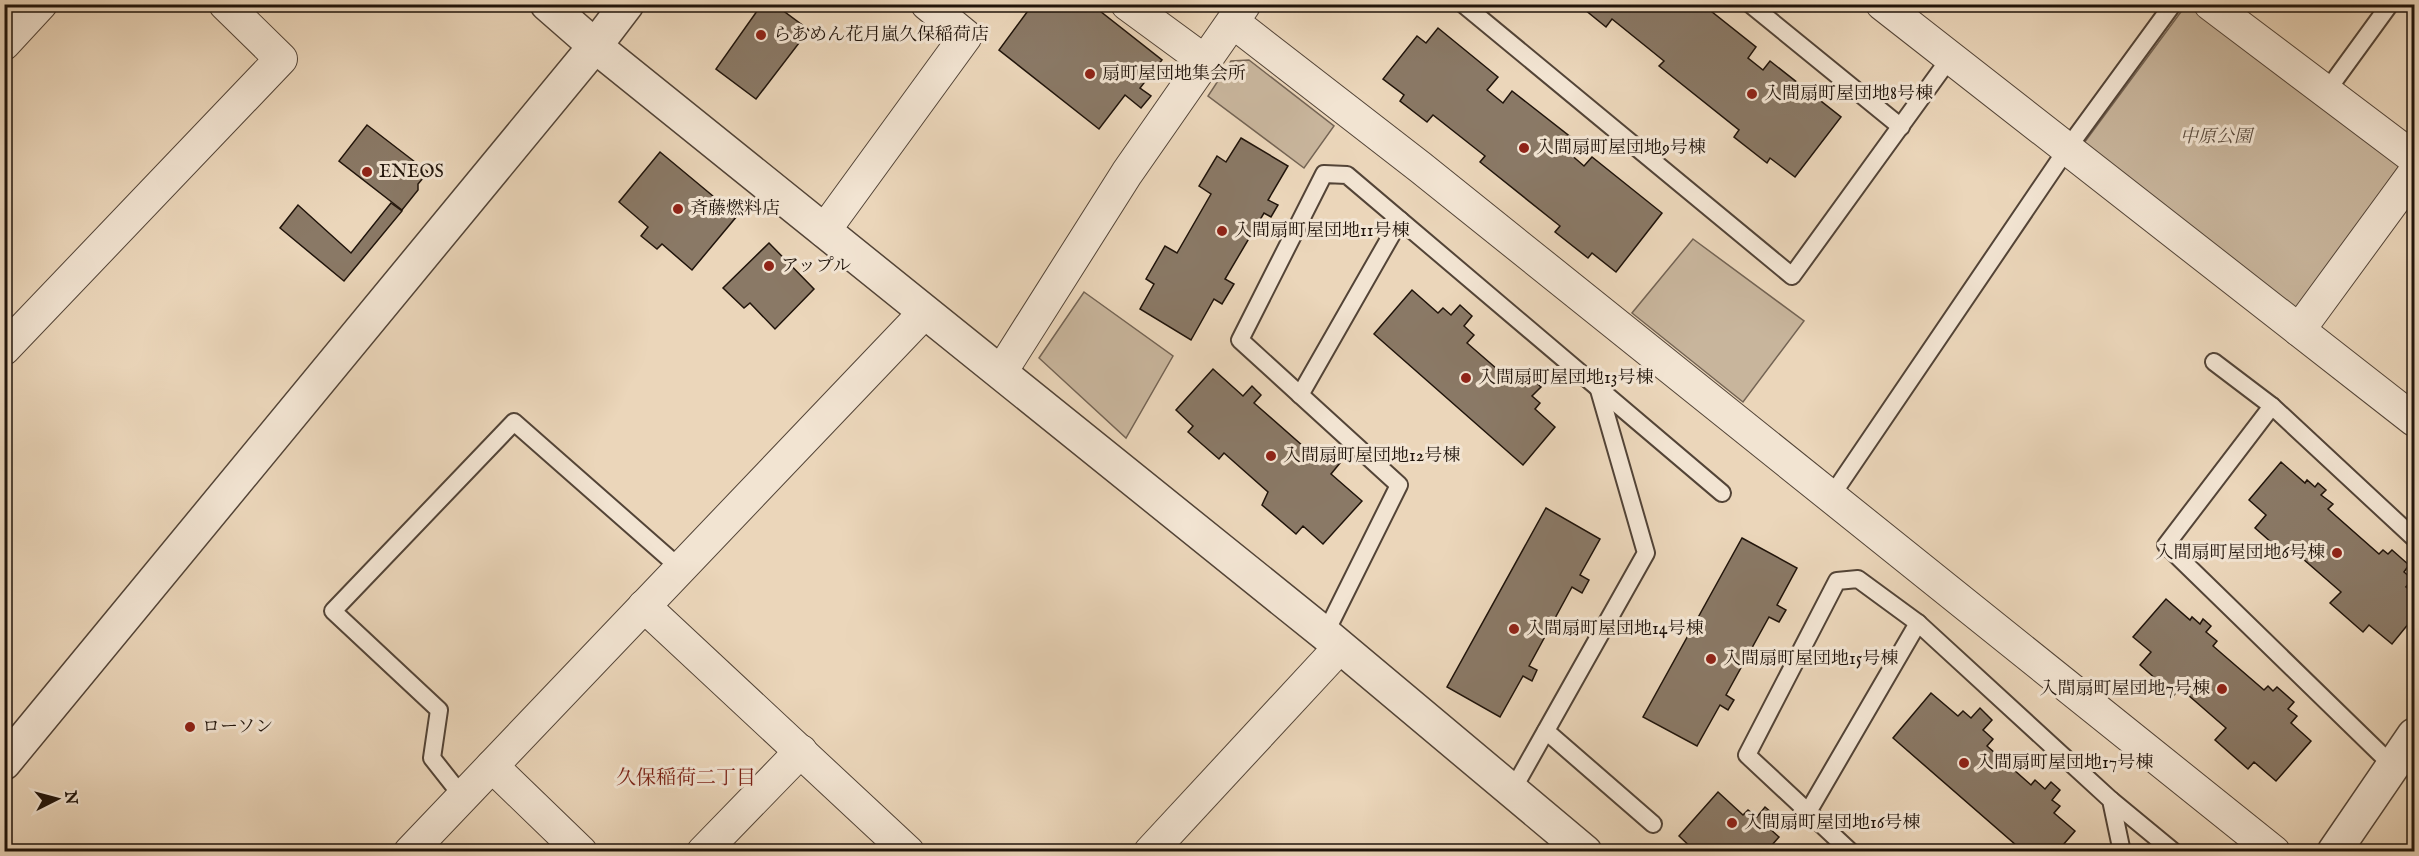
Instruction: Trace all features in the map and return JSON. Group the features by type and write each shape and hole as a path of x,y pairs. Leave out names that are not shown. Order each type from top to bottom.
{"street":[{"path":"4,44 41,4"},
{"path":"4,349 281,59 225,4"},
{"path":"547,4 595,46 1333,641 1585,852"},
{"path":"4,763 595,46 627,4"},
{"path":"824,231 966,36 927,4"},
{"path":"1127,4 1206,62"},
{"path":"1882,4 2415,420"},
{"path":"2210,4 2415,158"},
{"path":"1001,372 1127,173 1238,13 1420,167 1832,495 2274,852"},
{"path":"2299,330 2415,173"},
{"path":"410,852 924,312"},
{"path":"644,606 908,851"},
{"path":"1150,852 1333,641"},
{"path":"2334,852 2415,735"},
{"path":"703,852 801,751"},
{"path":"492,766 581,852"}],"lane":[{"path":"1463,4 1792,276 1950,58"},
{"path":"1750,4 1901,126"},
{"path":"1832,495 2067,149 2173,4"},
{"path":"2326,92 2390,4"},
{"path":"1333,641 1399,485 1240,340 1324,174 1347,175 1722,493"},
{"path":"1300,395 1400,220"},
{"path":"2214,362 2272,406 2415,538"},
{"path":"1512,791 1646,553 1599,389"},
{"path":"2272,406 2166,545 2393,766"},
{"path":"462,796 432,758 439,710 333,611 514,422 680,568"},
{"path":"1851,852 1747,754 1837,580 1858,579 1918,623 2111,800 2174,852"},
{"path":"1808,812 1918,623"},
{"path":"1546,732 1653,824"},
{"path":"2111,800 2122,852"}],"green space":[{"name":"中原公園","path":"2186,5 2194,5 2399,166 2297,312 2081,147"},
{"path":"1249,60 1334,126 1304,168 1208,96 1231,61"},
{"path":"1693,239 1804,321 1743,402 1632,313"},
{"path":"1084,292 1173,356 1126,438 1039,358"}],"building":[{"path":"762,4 774,4 809,30 756,99 716,69"},
{"name":"扇町屋団地集会所","path":"1033,4 1091,4 1162,60 1140,88 1151,96 1141,108 1125,95 1099,129 999,50"},
{"name":"入間扇町屋団地8号棟","path":"1678,4 1681,8 1684,4 1702,4 1756,47 1748,58 1763,70 1770,61 1841,117 1795,177 1770,158 1767,163 1734,137 1739,130 1659,66 1664,61 1612,19 1606,27 1579,5"},
{"name":"入間扇町屋団地9号棟","path":"1438,28 1498,77 1487,90 1503,103 1512,91 1577,142 1569,153 1584,166 1592,157 1662,213 1616,272 1592,253 1588,258 1555,232 1560,226 1480,162 1485,156 1433,115 1427,122 1400,101 1404,95 1383,79 1417,36 1426,43"},
{"path":"367,125 428,172 418,184 418,190 402,210 339,161"},
{"name":"入間扇町屋団地11号棟","path":"1241,138 1288,166 1268,200 1278,205 1271,217 1264,213 1225,279 1234,284 1222,304 1214,299 1191,340 1140,309 1154,284 1146,279 1165,246 1177,253 1211,194 1199,186 1217,156 1226,162"},
{"name":"斉藤燃料店","path":"660,152 737,216 692,270 662,244 657,249 641,236 648,227 619,202"},
{"path":"391,203 402,211 344,281 280,228 298,205 351,253"},
{"name":"アップル","path":"769,243 814,289 775,329 750,303 744,308 723,288"},
{"name":"入間扇町屋団地13号棟","path":"1412,290 1438,313 1443,308 1451,315 1460,305 1472,316 1464,326 1474,335 1467,343 1512,382 1516,377 1525,386 1531,378 1541,387 1532,396 1540,403 1535,409 1555,427 1523,465 1374,334"},
{"name":"入間扇町屋団地12号棟","path":"1213,369 1243,396 1252,386 1261,395 1254,403 1320,461 1328,452 1340,463 1331,474 1362,501 1323,544 1303,526 1296,534 1262,505 1268,492 1224,453 1219,459 1188,432 1193,426 1176,410"},
{"name":"入間扇町屋団地6号棟","path":"2281,462 2305,483 2307,480 2315,487 2318,483 2326,490 2321,495 2333,504 2328,509 2379,554 2383,550 2388,554 2392,550 2409,565 2404,572 2412,579 2406,587 2414,594 2414,617 2392,644 2369,625 2363,632 2330,603 2341,592 2295,552 2289,558 2255,528 2266,515 2249,500"},
{"name":"入間扇町屋団地14号棟","path":"1546,508 1600,539 1580,575 1589,580 1582,593 1572,587 1529,666 1537,670 1532,681 1523,676 1500,717 1447,687"},
{"name":"入間扇町屋団地15号棟","path":"1742,538 1797,568 1777,605 1786,610 1779,622 1769,617 1726,695 1734,700 1728,710 1720,705 1697,746 1643,717"},
{"name":"入間扇町屋団地7号棟","path":"2166,599 2190,620 2192,617 2200,624 2203,619 2211,626 2206,632 2217,641 2213,646 2264,690 2268,686 2273,691 2277,687 2294,702 2288,709 2297,716 2291,723 2311,741 2276,781 2254,762 2248,769 2215,740 2226,728 2180,688 2174,695 2140,665 2151,652 2133,637"},
{"name":"入間扇町屋団地17号棟","path":"1931,693 1958,716 1963,711 1971,718 1980,708 1992,720 1983,730 1993,739 1987,746 2031,785 2035,780 2045,789 2051,782 2060,790 2052,800 2060,806 2054,813 2075,831 2057,852 2024,852 1893,738"},
{"name":"入間扇町屋団地16号棟","path":"1718,792 1743,815 1748,810 1757,817 1765,807 1778,818 1769,828 1779,837 1772,845 1780,852 1696,852 1679,836"}],"place":[{"name":"らあめん花月嵐久保稲荷店","path":"761,35"},
{"name":"扇町屋団地集会所","path":"1090,74"},
{"name":"入間扇町屋団地8号棟","path":"1752,94"},
{"name":"入間扇町屋団地9号棟","path":"1524,148"},
{"name":"ENEOS","path":"367,172"},
{"name":"斉藤燃料店","path":"678,209"},
{"name":"入間扇町屋団地11号棟","path":"1222,231"},
{"name":"アップル","path":"769,266"},
{"name":"入間扇町屋団地13号棟","path":"1466,378"},
{"name":"入間扇町屋団地12号棟","path":"1271,456"},
{"name":"入間扇町屋団地6号棟","path":"2337,553"},
{"name":"入間扇町屋団地14号棟","path":"1514,629"},
{"name":"入間扇町屋団地15号棟","path":"1711,659"},
{"name":"入間扇町屋団地7号棟","path":"2222,689"},
{"name":"ローソン","path":"190,727"},
{"name":"入間扇町屋団地17号棟","path":"1964,763"},
{"name":"入間扇町屋団地16号棟","path":"1732,823"}],"district":[{"name":"久保稲荷二丁目","path":"686,778"}]}
